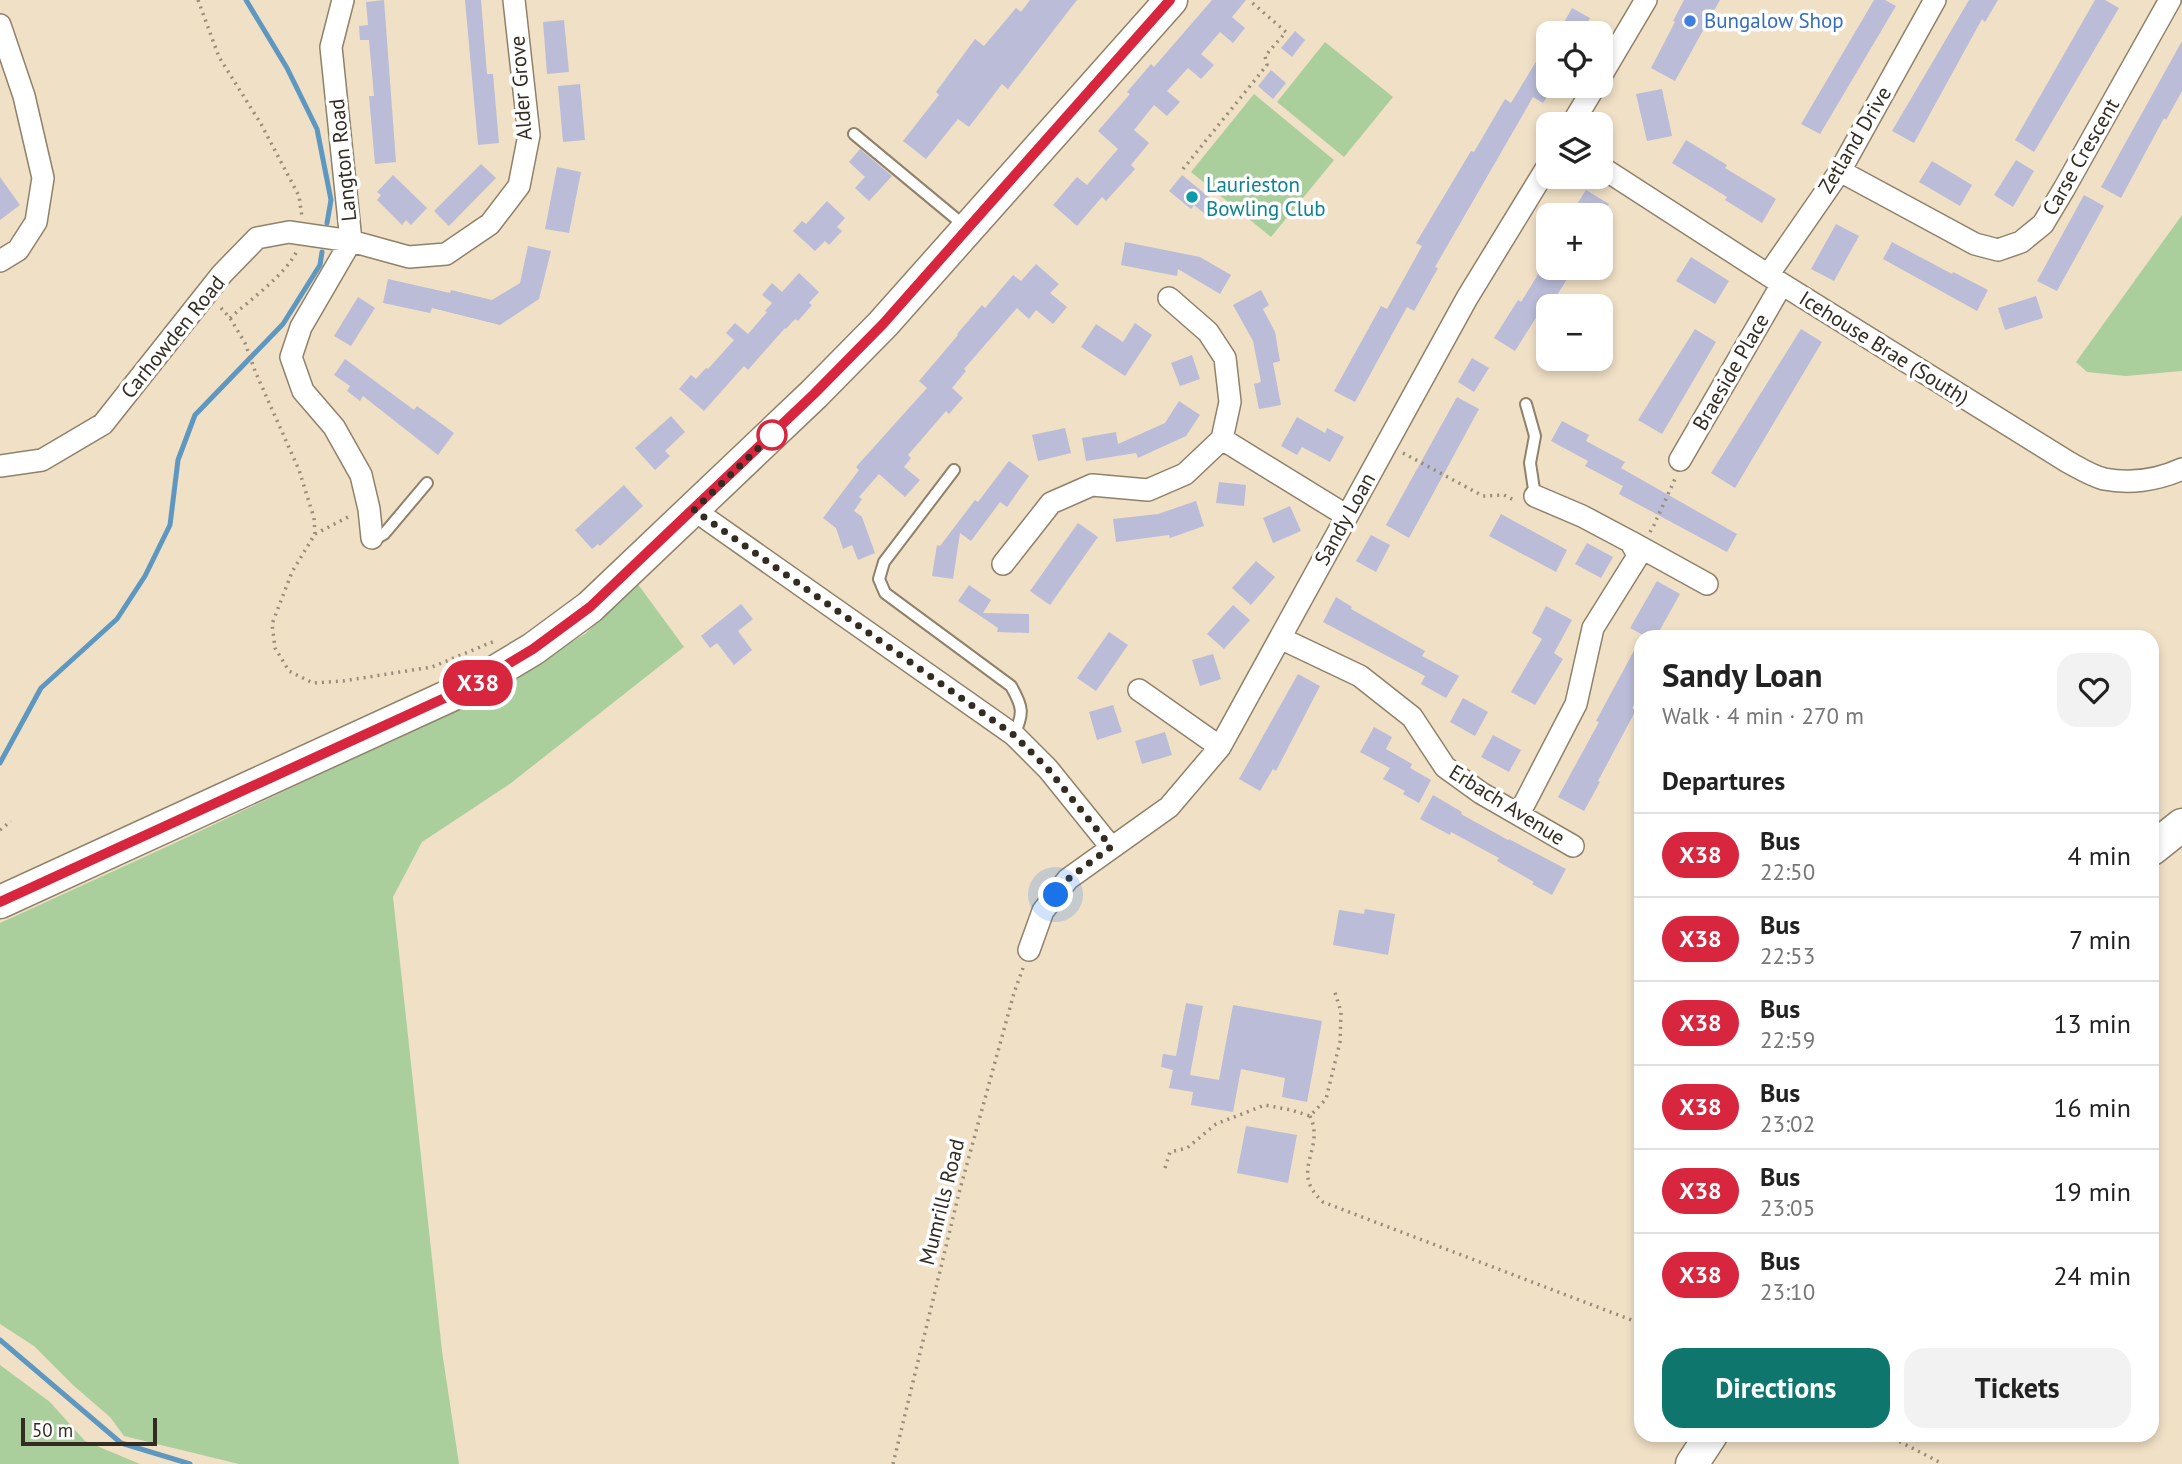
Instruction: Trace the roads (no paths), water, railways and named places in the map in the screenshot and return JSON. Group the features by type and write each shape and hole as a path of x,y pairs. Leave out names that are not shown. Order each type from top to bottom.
{"main road":[{"path":"0,902 473,685 533,649 590,607 694,510 863,344 1171,0"},
{"path":"2159,843 2182,825"},
{"path":"1692,1464 1707,1442"}],"street":[{"name":"Langton Road","path":"343,0 331,47 351,241 301,327 291,357 303,391 334,427 361,475 372,538"},
{"name":"Alder Grove","path":"351,241 409,257 446,254 490,224 519,186 529,135 514,0"},
{"path":"1613,56 1646,0"},
{"name":"Zetland Drive","path":"1775,280 1935,0"},
{"name":"Carse Crescent","path":"1839,171 1975,244 1998,250 2021,242 2043,224 2170,0"},
{"path":"0,25 24,96 43,178 36,222 18,250 0,261"},
{"name":"Icehouse Brae (South)","path":"1613,175 1775,280 2068,462 2103,478 2147,480 2182,469"},
{"name":"Sandy Loan","path":"1029,950 1043,911 1068,879 1169,807 1220,747 1467,298 1536,185"},
{"name":"Carhowden Road","path":"0,466 42,460 103,424 222,274 257,237 289,232 351,241"},
{"name":"Braeside Place","path":"1680,460 1775,280"},
{"path":"1003,564 1051,503 1092,485 1147,490 1185,474 1222,439 1230,402 1225,358 1208,332 1169,298"},
{"path":"1222,439 1347,516"},
{"path":"1535,496 1582,516 1707,584"},
{"path":"694,510 1014,735 1048,769 1111,847"},
{"path":"1519,814 1576,704 1594,628 1637,556 1635,544"},
{"name":"Erbach Avenue","path":"1280,638 1360,676 1412,718 1445,767 1481,793 1573,846"},
{"path":"1139,690 1220,747"}],"lane":[{"path":"854,134 968,229"},
{"path":"1526,404 1535,436 1530,463 1535,496"},
{"path":"954,470 884,562 879,579 885,593 1011,686 1019,699 1022,718 1014,735"},
{"path":"372,538 384,534 427,483"}],"waterway":[{"path":"246,0 287,68 317,129 331,200 327,223"},
{"path":"0,763 41,688 117,619 145,576 170,525 178,460 195,415 283,324 320,265 322,252"},
{"path":"0,1340 121,1443 190,1464"}],"place":[{"name":"Bungalow Shop","path":"1690,21"},
{"name":"Laurieston Bowling Club","path":"1192,197"}]}
